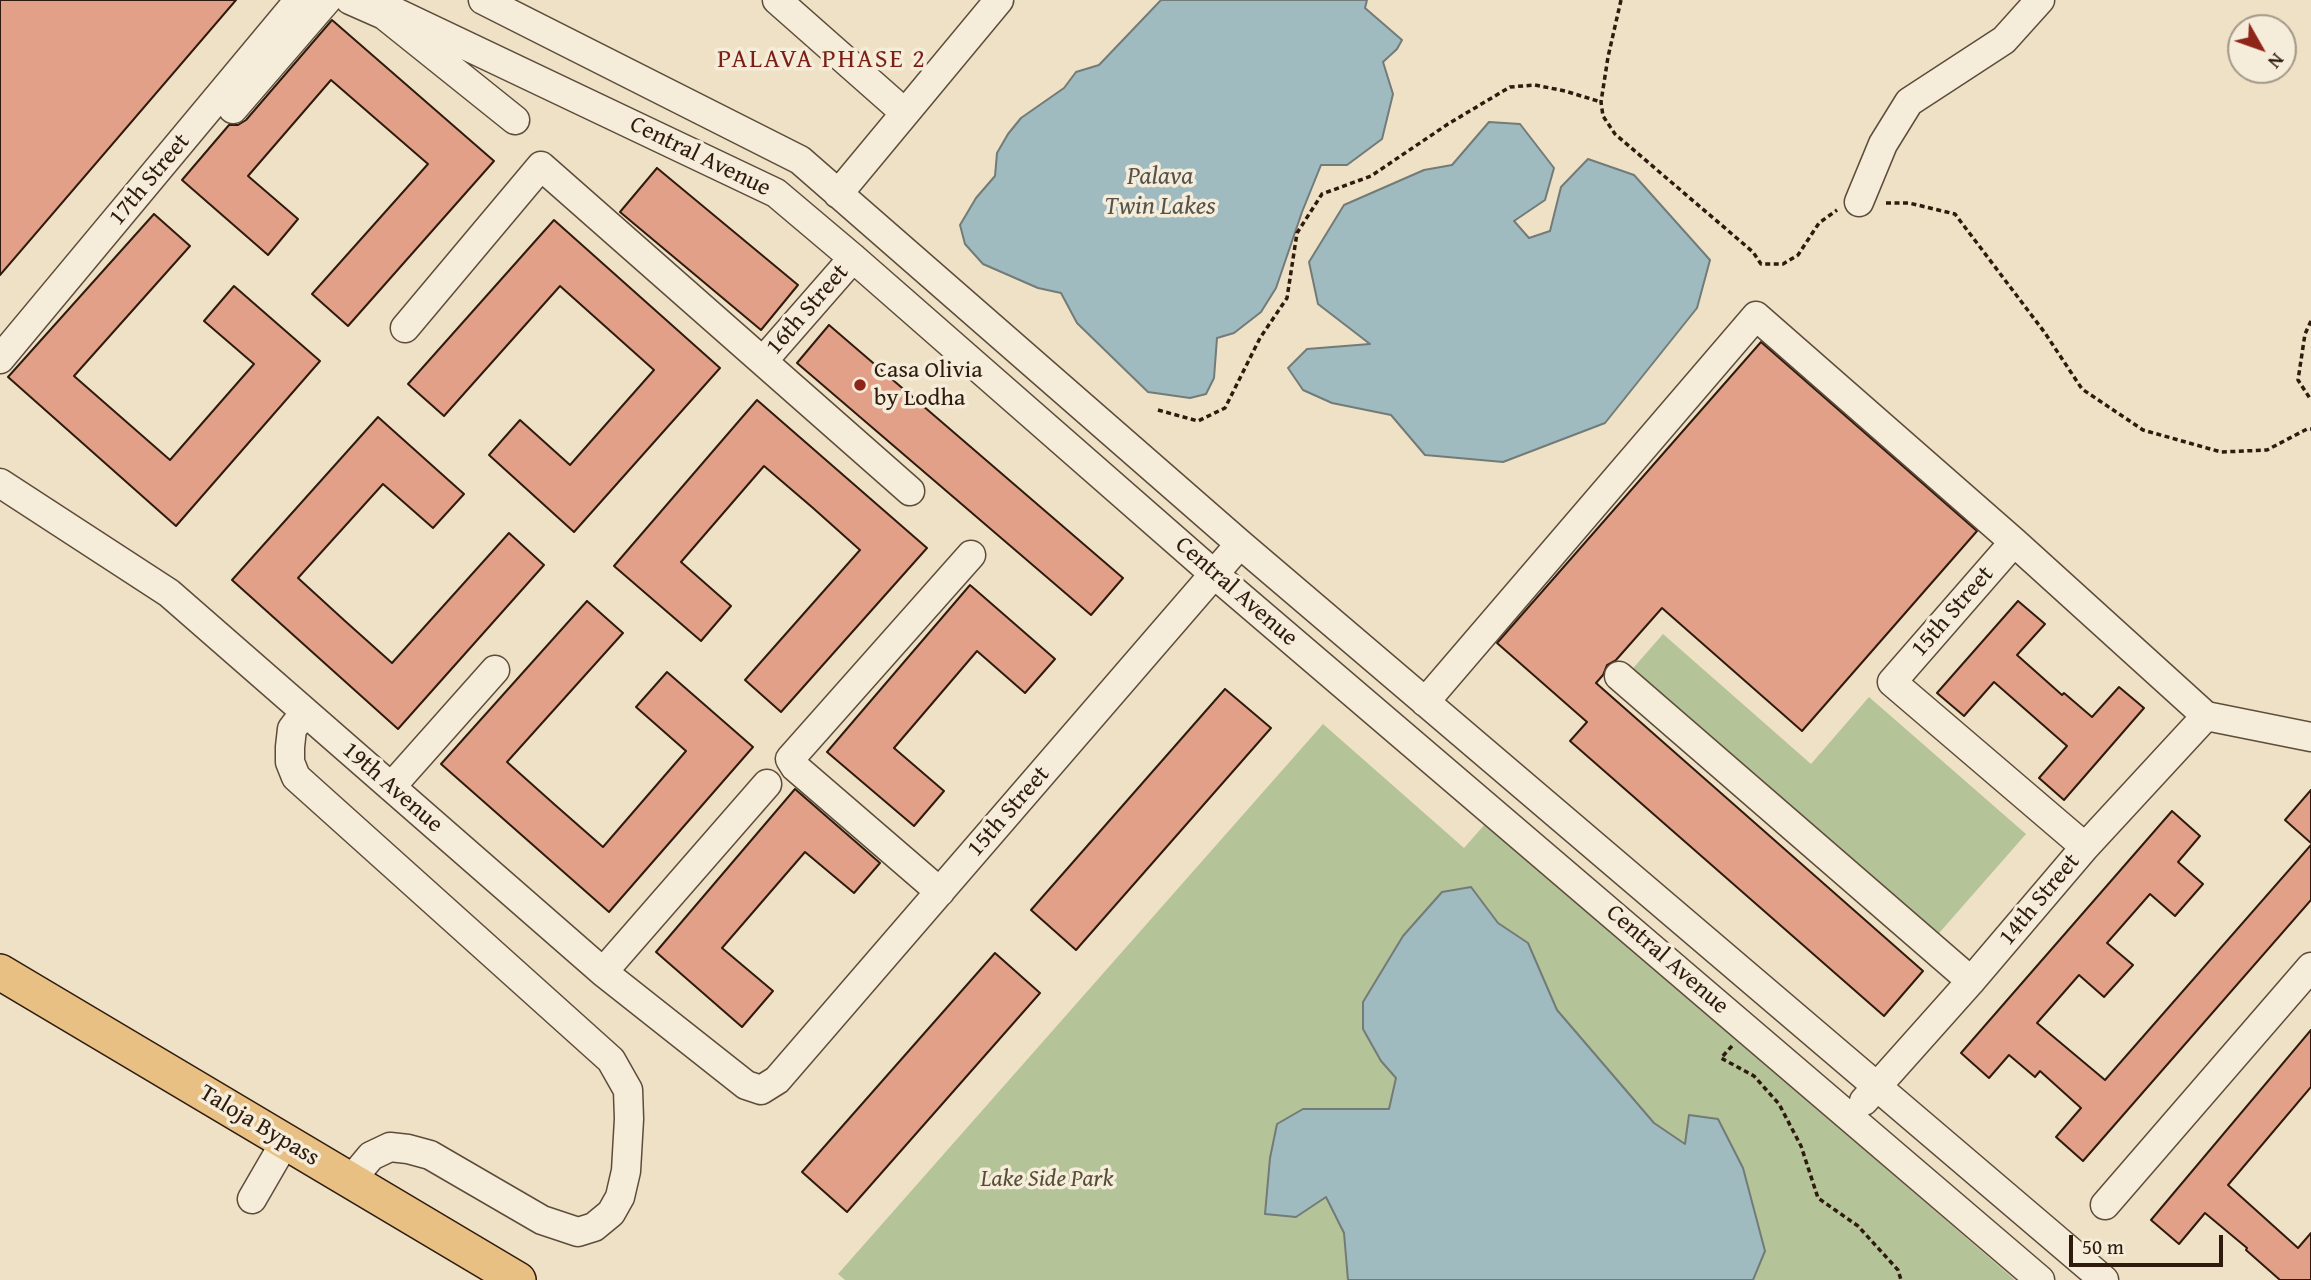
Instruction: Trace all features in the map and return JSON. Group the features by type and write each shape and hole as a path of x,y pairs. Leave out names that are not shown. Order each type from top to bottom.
{"main road":[{"name":"Taloja Bypass","path":"0,972 518,1280"}],"street":[{"name":"17th Street","path":"0,359 299,0"},
{"path":"172,153 186,161 192,157 327,0"},
{"path":"350,0 384,15 515,120"},
{"name":"Central Avenue","path":"370,0 776,193 1214,574 2040,1280"},
{"name":"Central Avenue","path":"482,0 800,160 1240,544 2104,1280"},
{"path":"777,0 905,113"},
{"path":"838,194 999,0"},
{"path":"1859,202 1883,144 1909,102 2004,40 2033,3"},
{"path":"405,328 541,166 910,491"},
{"name":"16th Street","path":"763,362 853,258"},
{"path":"1425,702 1756,316 2014,542 2206,716 2311,737"},
{"name":"19th Avenue","path":"0,483 169,593 603,972 746,1085 761,1090 777,1080"},
{"name":"15th Street","path":"2014,542 1892,682 2085,847"},
{"name":"15th Street","path":"777,1080 1240,544"},
{"path":"940,892 794,767 790,760 971,555"},
{"path":"391,787 495,670"},
{"path":"1619,676 1971,981"},
{"path":"304,712 292,729 290,762 296,777 611,1060 628,1090 626,1171 620,1197 611,1213 594,1227 579,1232 542,1220 430,1155 408,1149 390,1147 371,1156 351,1180"},
{"name":"14th Street","path":"1849,1118 2085,847 2206,716"},
{"path":"603,972 767,784"},
{"path":"2105,1205 2311,967"},
{"path":"252,1199 285,1142"}],"path":[{"path":"1621,0 1601,102 1604,116 1615,134 1753,252 1761,264 1783,264 1798,255 1819,223 1833,212 1859,202 1909,203 1955,214 2045,333 2082,389 2144,430 2221,452 2267,450 2297,433 2311,429"},
{"path":"1158,410 1198,421 1224,408 1255,347 1287,298 1297,233 1322,194 1371,176 1448,124 1510,87 1535,85 1601,102"},
{"path":"2311,321 2305,334 2298,380 2311,400"},
{"path":"1746,1028 1721,1058 1754,1076 1779,1104 1801,1146 1818,1198 1858,1226 1898,1270 1901,1280"}],"green space":[{"path":"1663,634 1811,764 1869,697 2026,834 1933,940 1628,674"},
{"name":"Lake Side Park","path":"1323,724 1464,848 1486,823 2015,1280 845,1280 838,1274"}],"water":[{"name":"Palava Twin Lakes","path":"1161,0 1367,0 1365,8 1402,40 1383,62 1393,94 1382,139 1347,165 1321,165 1276,288 1261,312 1234,333 1217,338 1214,378 1206,394 1190,398 1148,392 1077,323 1061,293 1038,288 983,264 965,244 960,225 976,198 995,176 997,153 1021,118 1064,88 1076,72 1099,65"},
{"path":"1489,122 1520,124 1554,168 1545,200 1514,221 1529,238 1550,231 1561,187 1588,159 1634,175 1710,260 1697,308 1605,423 1503,462 1425,455 1391,415 1332,403 1303,390 1288,368 1307,349 1370,344 1318,304 1309,262 1344,205 1424,170 1452,165"},
{"path":"1471,887 1498,923 1528,943 1557,1010 1654,1123 1685,1144 1689,1115 1718,1119 1743,1168 1765,1251 1753,1280 1348,1280 1344,1233 1326,1197 1296,1217 1265,1214 1270,1158 1277,1124 1303,1109 1389,1109 1396,1078 1381,1061 1363,1029 1363,1002 1403,936 1442,892"}],"building":[{"path":"0,0 236,0 0,275"},
{"path":"332,20 494,161 348,326 312,294 428,164 331,80 248,176 298,219 268,255 182,180 229,125 238,125 246,120"},
{"path":"657,168 798,285 761,330 620,212"},
{"path":"154,214 190,246 74,376 170,460 254,364 204,321 234,286 320,361 176,526 8,377"},
{"path":"554,220 720,368 574,532 489,455 520,420 570,465 654,370 560,286 444,416 408,384"},
{"path":"829,325 1123,578 1091,615 797,363"},
{"path":"1761,342 1977,531 1802,731 1662,608 1616,660 1607,665 1596,683 1923,971 1884,1016 1570,741 1587,722 1497,643"},
{"path":"757,400 927,548 781,712 745,680 860,550 813,508 764,466 681,562 731,606 701,641 614,566"},
{"path":"378,417 464,494 433,528 383,484 298,578 392,663 509,533 544,565 398,729 232,580"},
{"path":"970,585 1055,659 1025,693 977,651 894,748 944,791 914,826 827,752"},
{"path":"587,601 623,633 507,762 554,804 603,847 686,751 636,707 667,672 753,747 609,912 441,764"},
{"path":"2018,601 2045,624 2017,655 2062,695 2064,693 2092,717 2119,687 2144,708 2064,800 2039,778 2067,746 1994,682 1964,716 1937,693"},
{"path":"1225,689 1271,728 1076,950 1031,910"},
{"path":"795,789 880,863 854,893 805,852 722,948 773,991 742,1027 656,952"},
{"path":"2311,790 2311,843 2285,820"},
{"path":"2172,811 2200,836 2178,862 2203,884 2175,916 2150,894 2107,943 2133,965 2104,997 2079,975 2037,1023 2105,1080 2311,845 2311,900 2083,1161 2056,1137 2081,1108 2040,1071 2035,1077 2009,1055 1989,1078 1961,1053"},
{"path":"995,953 1040,993 847,1212 802,1172"},
{"path":"2311,1030 2311,1087 2228,1185 2298,1248 2311,1233 2311,1280 2280,1280 2205,1213 2179,1244 2151,1220"}],"place":[{"name":"Casa Olivia by Lodha","path":"860,385"}],"district":[{"name":"PALAVA PHASE 2","path":"822,60"}]}
